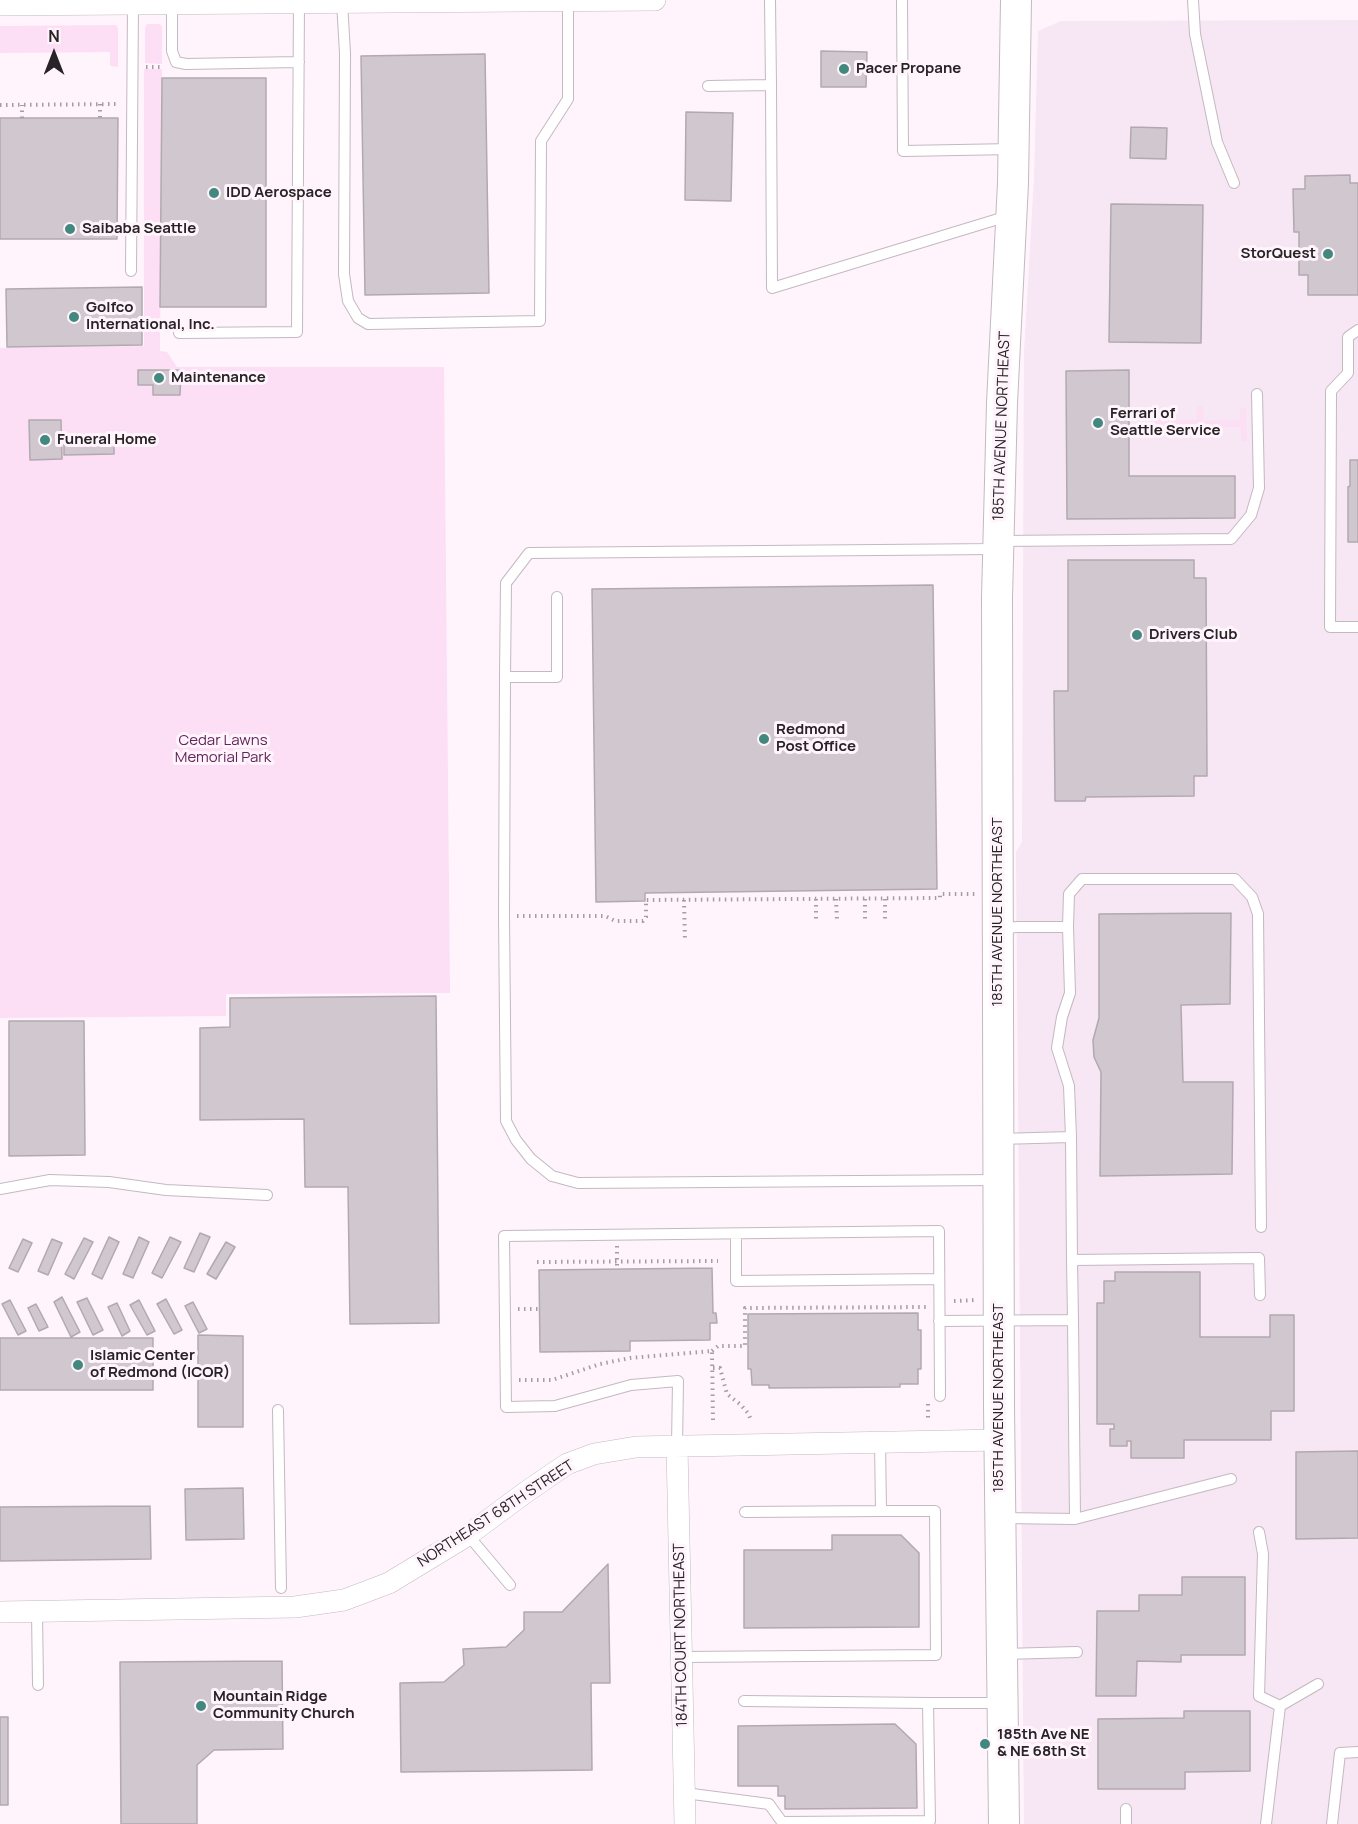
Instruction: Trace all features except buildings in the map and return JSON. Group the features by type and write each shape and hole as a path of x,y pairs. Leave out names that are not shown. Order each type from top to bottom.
{"street":[{"path":"1,3 655,0"},
{"name":"185TH AVENUE NORTHEAST","path":"1004,1824 998,1321 998,545 1011,215 1016,0"},
{"name":"NORTHEAST 68TH STREET","path":"0,1612 295,1607 344,1600 389,1583 468,1535 567,1464 594,1454 636,1447 999,1440"},
{"name":"184TH COURT NORTHEAST","path":"677,1446 685,1824"}],"lane":[{"path":"770,0 772,288 1011,215"},
{"path":"902,0 903,151 1013,149"},
{"path":"1193,0 1195,34 1217,142 1234,183"},
{"path":"342,2 345,53 344,274 348,301 358,318 368,324 540,321 541,141 568,99 568,1"},
{"path":"170,2 172,51 176,62 186,64 299,62"},
{"path":"179,333 297,332 298,2"},
{"path":"131,271 134,4"},
{"path":"708,87 771,85"},
{"path":"1358,330 1348,337 1348,373 1331,391 1330,627 1358,627"},
{"path":"999,1180 578,1183 552,1176 531,1159 516,1140 506,1121 504,915 506,582 529,553 1231,539 1251,515 1259,488 1257,394"},
{"path":"505,677 557,677 558,597"},
{"path":"1075,1519 1071,1137 1068,1086 1057,1048 1062,1017 1070,993 1069,894 1082,879 1235,879 1252,897 1258,914 1261,1227"},
{"path":"998,929 1068,927"},
{"path":"999,1139 1071,1137"},
{"path":"0,1189 50,1180 109,1182 166,1190 267,1195"},
{"path":"677,1446 678,1381 631,1385 555,1407 506,1407 504,1236 939,1232 940,1396"},
{"path":"736,1234 736,1281 939,1279"},
{"path":"1072,1260 1259,1258 1260,1295"},
{"path":"939,1321 1073,1320"},
{"path":"278,1410 281,1588"},
{"path":"880,1441 881,1511"},
{"path":"1000,1518 1075,1519 1231,1479"},
{"path":"682,1658 936,1655 935,1511 746,1512"},
{"path":"1259,1532 1263,1554 1259,1696 1280,1706"},
{"path":"468,1535 510,1585"},
{"path":"37,1611 38,1685"},
{"path":"1002,1654 1077,1652"},
{"path":"1280,1706 1318,1684"},
{"path":"744,1701 1003,1703"},
{"path":"684,1793 769,1804 782,1822 930,1821 928,1703"},
{"path":"1266,1824 1280,1706"},
{"path":"1332,1824 1340,1753 1358,1752"},
{"path":"1126,1809 1126,1824"}],"path":[{"path":"133,67 166,67 174,59"},
{"path":"99,104 99,118"},
{"path":"0,105 133,104"},
{"path":"22,105 22,118"},
{"path":"517,915 605,915 615,921 643,921 646,917 646,900 885,899 940,898 940,894 977,894"},
{"path":"816,899 816,920"},
{"path":"836,899 837,920"},
{"path":"865,899 865,920"},
{"path":"885,899 885,919"},
{"path":"684,900 685,942"},
{"path":"616,1235 617,1269"},
{"path":"537,1262 718,1261"},
{"path":"712,1351 718,1346 745,1346 745,1308 927,1308"},
{"path":"505,1309 540,1309"},
{"path":"712,1368 720,1368 727,1394 745,1409 751,1420"},
{"path":"928,1395 928,1419"}],"shaded area":[{"path":"1358,20 1358,1824 1024,1824 1016,852 1022,842 1024,352 1034,178 1038,31 1061,21"}],"green space":[{"path":"147,24 160,24 162,27 162,64 145,63"},
{"path":"116,25 118,28 118,67 110,66 110,52 0,53 0,26"},
{"name":"Cedar Lawns Memorial Park","path":"144,69 162,69 160,351 167,352 177,367 444,367 450,993 226,994 226,1016 0,1018 0,348 144,346"},
{"path":"1157,407 1161,410 1161,420 1197,420 1197,407 1203,408 1203,421 1240,420 1240,409 1243,407 1246,409 1247,440 1243,442 1241,439 1241,427 1203,427 1203,439 1200,441 1198,427 1161,427 1161,439 1157,441 1154,438"}],"place":[{"name":"Pacer Propane","path":"844,69"},
{"name":"IDD Aerospace","path":"214,193"},
{"name":"Saibaba Seattle","path":"70,229"},
{"name":"StorQuest","path":"1328,254"},
{"name":"Golfco International, Inc.","path":"74,317"},
{"name":"Maintenance","path":"159,378"},
{"name":"Ferrari of Seattle Service","path":"1098,423"},
{"name":"Funeral Home","path":"45,440"},
{"name":"Drivers Club","path":"1137,635"},
{"name":"Redmond Post Office","path":"764,739"},
{"name":"Islamic Center of Redmond (ICOR)","path":"78,1365"},
{"name":"Mountain Ridge Community Church","path":"201,1706"},
{"name":"185th Ave NE & NE 68th St","path":"985,1744"}]}
